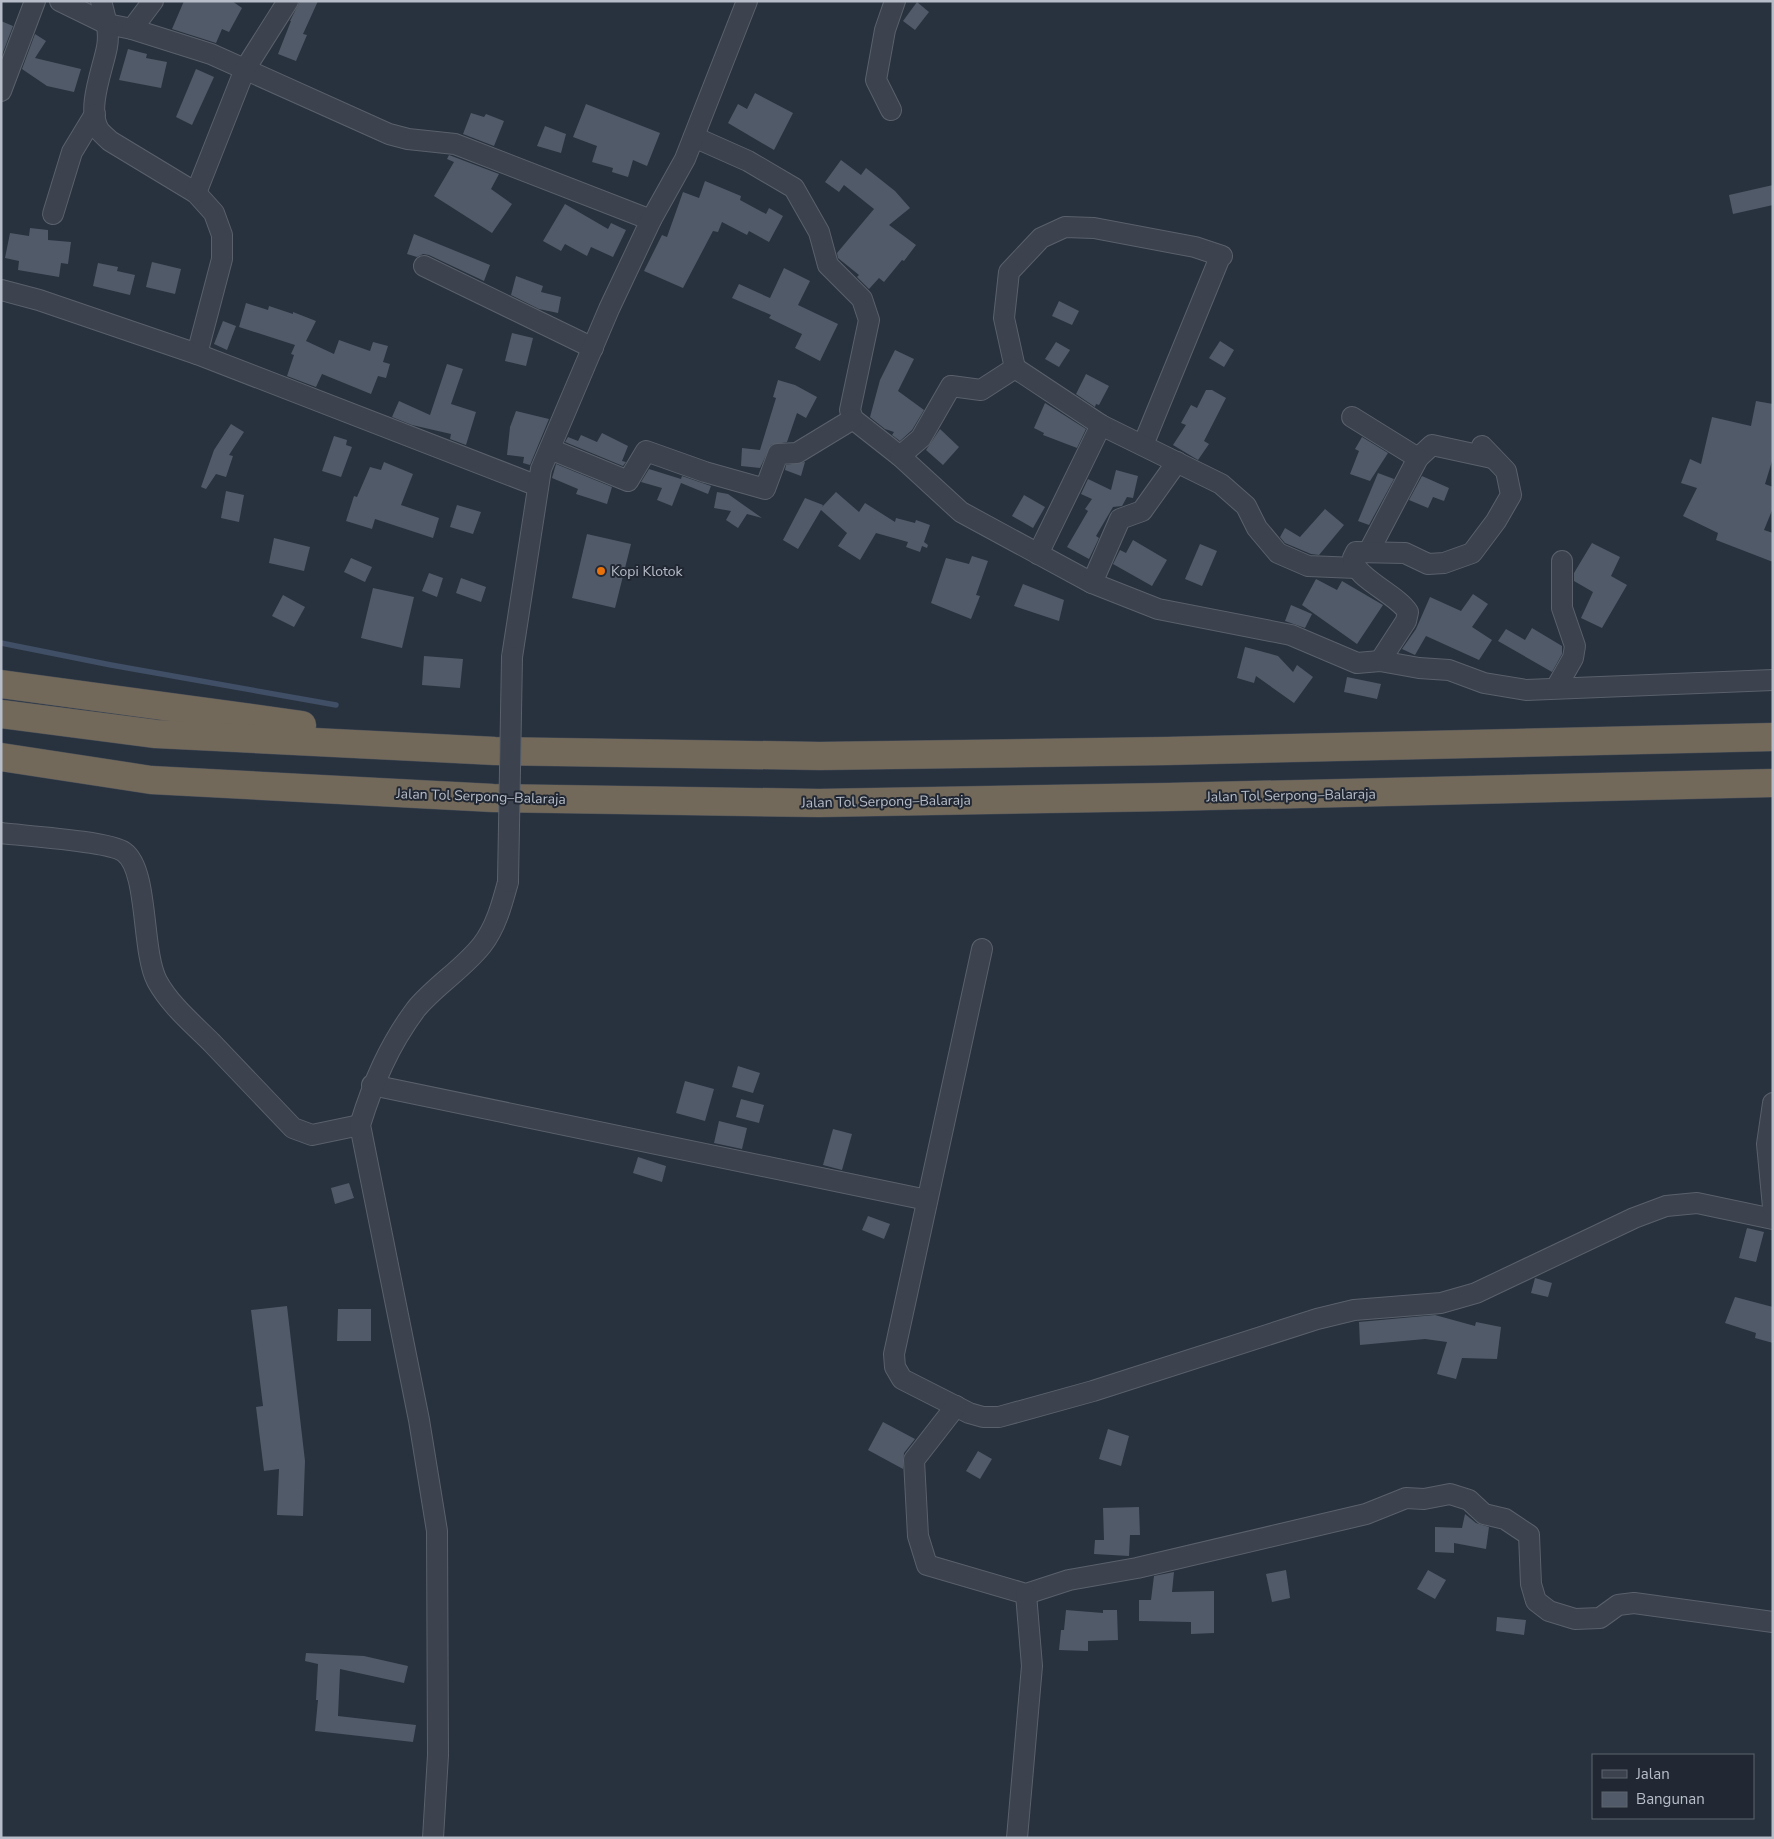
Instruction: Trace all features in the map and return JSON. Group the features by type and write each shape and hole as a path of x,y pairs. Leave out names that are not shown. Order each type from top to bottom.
{"highway":[{"path":"1,684 495,752"},
{"path":"1,714 156,734 495,752 820,756 1167,751 1773,737"},
{"name":"Jalan Tol Serpong–Balaraja","path":"1,757 152,780 492,798 819,803 1168,798 1773,783"}],"street":[{"path":"1,91 35,1"},
{"path":"60,1 107,24 132,28 211,54 389,134 408,139 455,144 651,220"},
{"path":"101,1 107,24 107,46 96,92 95,114 98,129 110,141 196,193 214,213 222,235 222,259 197,354"},
{"path":"132,28 153,1"},
{"path":"196,193 245,68 288,1"},
{"path":"434,1838 438,1754 437,1531 420,1420 360,1125 372,1085 395,1038 418,1007 482,944 500,914 508,882 512,657 542,469 593,348 651,220 685,159 747,1"},
{"path":"891,110 876,80 885,30 895,1"},
{"path":"53,214 72,152 95,114"},
{"path":"694,137 748,161 794,188 819,232 828,265 862,299 869,320 850,410 853,419 900,456 960,512 1092,583 1158,608 1291,635 1357,663 1380,661 1419,668 1449,670 1484,684 1526,690 1773,680"},
{"path":"1143,445 1222,256 1195,247 1094,228 1065,227 1041,238 1009,272 1004,318 1015,368 1101,424 1176,462 1221,484 1242,500 1252,514 1257,528 1278,552 1308,566 1356,568 1400,602 1408,612 1406,621 1380,661"},
{"path":"424,266 593,348"},
{"path":"1,290 39,300 197,354 538,486"},
{"path":"900,456 921,438 951,386 981,390 1015,368"},
{"path":"1352,417 1418,458"},
{"path":"550,449 628,481 646,451 704,472 765,489 778,454 797,454 853,419"},
{"path":"1038,554 1101,424"},
{"path":"1356,568 1353,558 1356,552 1405,553 1428,564 1444,563 1472,553 1496,521 1511,495 1506,471 1487,452 1432,445 1418,458 1369,551"},
{"path":"1092,583 1120,519 1142,511 1176,462"},
{"path":"1556,688 1573,658 1575,646 1562,608 1562,561"},
{"path":"1,833 106,845 124,852 136,864 144,914 148,957 158,982 179,1010 293,1128 312,1134 360,1125"},
{"path":"982,949 894,1354 895,1367 902,1379 956,1406 983,1417 999,1417 1093,1391 1317,1319 1354,1310 1441,1303 1476,1293 1634,1218 1666,1206 1697,1203 1773,1220"},
{"path":"372,1085 927,1200"},
{"path":"1773,1104 1768,1144 1773,1206"},
{"path":"956,1406 914,1460 918,1536 927,1565 1026,1594 1069,1580 1137,1568 1366,1514 1406,1498 1424,1498 1450,1494 1469,1500 1484,1514 1505,1519 1529,1535 1531,1584 1536,1601 1549,1611 1575,1619 1600,1618 1618,1605 1634,1603 1773,1622"},
{"path":"1018,1838 1032,1666 1026,1594"}],"building":[{"path":"184,1 232,1 242,8 229,32 222,29 216,43 172,29"},
{"path":"300,1 318,1 303,34 307,35 296,61 278,54 290,21"},
{"path":"917,2 929,12 915,30 903,21"},
{"path":"1,21 13,26 2,55 1,55"},
{"path":"35,34 46,41 35,58 81,69 74,92 47,86 22,69"},
{"path":"128,49 147,54 146,58 167,62 161,88 119,80"},
{"path":"196,69 214,77 192,125 176,117"},
{"path":"755,93 793,113 774,150 728,123 738,104 747,109"},
{"path":"586,104 660,133 647,166 633,160 628,177 612,172 613,168 592,162 597,146 573,137"},
{"path":"471,113 484,117 486,114 504,121 494,146 463,134"},
{"path":"545,126 566,134 561,153 537,146"},
{"path":"449,155 499,174 491,189 512,204 492,233 434,196 454,162 447,159"},
{"path":"841,160 861,175 866,168 895,191 910,208 889,225 916,245 884,282 879,278 869,289 857,277 859,275 838,258 837,253 874,209 844,185 839,192 825,182"},
{"path":"705,181 741,196 740,200 766,214 769,208 783,216 769,242 749,231 747,235 722,222 718,232 713,231 683,288 644,271 662,235 667,237 683,192 699,198"},
{"path":"1773,185 1773,205 1733,214 1729,195"},
{"path":"565,204 608,229 611,223 626,230 613,257 591,247 587,256 565,244 561,251 543,241"},
{"path":"30,228 48,230 48,240 71,242 68,264 61,263 59,277 18,270 19,261 5,258 10,233 29,236"},
{"path":"414,234 490,265 484,281 429,255 423,254 417,257 407,254"},
{"path":"152,262 181,269 175,294 146,287"},
{"path":"98,263 118,267 117,271 135,275 130,295 93,286"},
{"path":"784,268 810,281 798,305 838,324 820,361 795,348 802,334 769,318 771,315 732,298 739,284 770,298"},
{"path":"516,276 543,286 541,292 561,297 558,313 539,309 511,295"},
{"path":"1059,301 1079,311 1072,325 1052,316"},
{"path":"246,303 268,310 269,306 293,314 293,312 316,321 306,341 334,354 339,340 370,351 373,342 388,346 383,362 390,364 386,378 378,376 371,394 322,374 316,387 287,376 294,355 291,354 295,345 239,327"},
{"path":"223,321 236,326 227,350 214,344"},
{"path":"512,333 533,338 526,366 505,361"},
{"path":"1220,341 1234,350 1224,367 1209,358"},
{"path":"1056,342 1070,350 1059,367 1045,359"},
{"path":"895,350 914,359 898,391 924,410 912,430 900,441 892,435 894,432 885,429 870,417 880,380"},
{"path":"447,364 463,369 451,404 476,412 466,445 450,439 451,434 412,425 392,417 399,401 430,415"},
{"path":"1086,374 1109,386 1099,405 1096,404 1095,407 1076,394"},
{"path":"778,380 795,385 817,397 806,418 797,413 787,442 771,445 760,468 741,466 742,448 760,450 776,398 773,397"},
{"path":"1206,390 1212,390 1226,398 1204,441 1209,444 1198,460 1173,445 1186,425 1181,423 1191,405 1197,408"},
{"path":"1756,401 1773,404 1773,458 1765,484 1773,487 1773,508 1764,530 1773,533 1773,562 1716,540 1718,533 1683,516 1697,488 1681,483 1690,459 1701,464 1712,417 1751,426"},
{"path":"1045,403 1086,429 1077,448 1043,435 1044,433 1034,428"},
{"path":"516,411 549,419 530,465 523,463 524,457 507,455 510,427"},
{"path":"231,424 244,432 229,455 233,456 226,477 216,474 206,489 201,487 214,450"},
{"path":"940,429 959,447 943,465 926,450"},
{"path":"602,433 628,446 622,461 626,462 623,466 565,442 568,437 578,441 581,435 597,442"},
{"path":"334,436 347,440 346,445 352,447 341,477 322,471"},
{"path":"1362,437 1388,453 1370,481 1350,474 1359,451 1355,449"},
{"path":"384,462 413,474 401,505 439,518 433,538 375,519 372,529 346,521 354,496 357,497 370,467 381,470"},
{"path":"805,462 801,476 785,470 786,465"},
{"path":"556,464 612,487 607,504 576,494 578,489 552,478"},
{"path":"649,469 681,479 682,476 711,486 708,494 681,483 672,506 657,500 662,488 641,482"},
{"path":"1116,470 1138,476 1133,498 1127,497 1122,506 1113,507 1096,536 1099,538 1089,559 1067,547 1088,511 1085,509 1092,499 1081,494 1088,479 1111,490"},
{"path":"1378,473 1394,479 1369,525 1358,521"},
{"path":"1422,476 1449,488 1444,501 1433,497 1428,508 1409,500"},
{"path":"226,491 244,495 239,522 221,518"},
{"path":"717,492 728,494 762,518 747,514 738,528 726,520 731,511 714,508"},
{"path":"836,492 859,512 865,503 895,522 896,518 915,523 916,520 930,525 924,542 928,545 927,548 922,546 920,552 906,547 908,542 876,533 860,560 838,546 847,533 821,510 798,549 783,540 805,498 823,505 822,507"},
{"path":"1024,495 1045,507 1033,528 1012,516"},
{"path":"457,505 481,512 473,534 450,527"},
{"path":"1325,509 1344,525 1319,555 1311,554 1285,543 1280,537 1285,528 1300,537"},
{"name":"Kopi Klotok","path":"587,534 631,544 615,608 572,598"},
{"path":"274,538 310,547 304,571 269,563"},
{"path":"1133,540 1167,560 1152,586 1113,564 1120,550 1126,553"},
{"path":"1592,543 1620,557 1611,576 1627,585 1602,628 1581,618 1593,592 1574,581 1574,573"},
{"path":"1200,544 1217,551 1202,586 1185,579"},
{"path":"972,556 988,561 976,595 980,596 971,619 931,603 946,558 969,564"},
{"path":"351,558 372,567 365,582 344,572"},
{"path":"429,573 443,578 437,597 422,591"},
{"path":"461,578 486,587 481,602 456,593"},
{"path":"1316,579 1337,590 1342,581 1383,605 1357,644 1302,605"},
{"path":"1023,584 1064,600 1059,621 1014,606"},
{"path":"373,588 414,597 402,648 361,638"},
{"path":"1473,594 1488,604 1472,627 1492,640 1479,660 1426,636 1415,655 1402,649 1416,629 1430,597 1461,611"},
{"path":"283,595 305,607 294,627 272,616"},
{"path":"1291,605 1312,614 1305,628 1285,621"},
{"path":"1532,628 1562,646 1562,654 1552,672 1498,641 1506,629 1525,640"},
{"path":"1245,647 1278,656 1293,672 1297,665 1313,677 1294,703 1256,676 1254,683 1237,678"},
{"path":"424,656 463,659 460,688 422,685"},
{"path":"1347,677 1381,684 1377,699 1344,692"},
{"path":"738,1066 760,1073 753,1093 732,1087"},
{"path":"685,1081 714,1089 705,1121 676,1113"},
{"path":"741,1099 764,1105 759,1123 736,1117"},
{"path":"719,1121 747,1128 742,1149 714,1143"},
{"path":"833,1129 852,1134 842,1170 823,1165"},
{"path":"638,1157 666,1166 662,1182 633,1173"},
{"path":"349,1183 354,1198 335,1204 331,1188"},
{"path":"868,1216 890,1224 884,1239 862,1230"},
{"path":"1747,1228 1764,1232 1756,1262 1739,1258"},
{"path":"1535,1278 1552,1283 1548,1297 1531,1293"},
{"path":"1735,1297 1773,1307 1773,1343 1755,1338 1756,1333 1725,1323"},
{"path":"287,1306 305,1461 303,1516 277,1515 279,1469 264,1471 256,1407 263,1406 251,1310"},
{"path":"338,1309 371,1309 371,1341 337,1341"},
{"path":"1435,1315 1475,1326 1476,1322 1501,1327 1497,1359 1462,1358 1456,1379 1437,1374 1447,1342 1425,1339 1360,1345 1359,1322"},
{"path":"883,1422 915,1439 904,1453 903,1469 868,1450"},
{"path":"1108,1429 1129,1436 1121,1466 1099,1459"},
{"path":"978,1451 992,1459 980,1479 966,1471"},
{"path":"1139,1507 1140,1535 1130,1535 1129,1556 1094,1554 1095,1540 1104,1540 1103,1508"},
{"path":"1465,1514 1476,1523 1489,1527 1486,1549 1454,1543 1454,1553 1435,1552 1435,1527 1462,1528"},
{"path":"1286,1570 1290,1598 1272,1602 1266,1574"},
{"path":"1428,1570 1446,1580 1435,1599 1417,1589"},
{"path":"1174,1572 1172,1592 1214,1591 1214,1633 1191,1634 1191,1622 1139,1621 1139,1600 1151,1600 1154,1576"},
{"path":"1066,1610 1103,1613 1103,1610 1117,1610 1118,1640 1088,1641 1088,1651 1059,1650"},
{"path":"1497,1617 1526,1620 1524,1635 1496,1631"},
{"path":"306,1653 364,1656 408,1666 404,1683 340,1669 338,1716 416,1725 413,1742 315,1731 318,1700 316,1700 318,1664 305,1661"}],"waterway":[{"path":"1,643 111,665 336,705"}],"place":[{"name":"Kopi Klotok","path":"601,571"}]}
